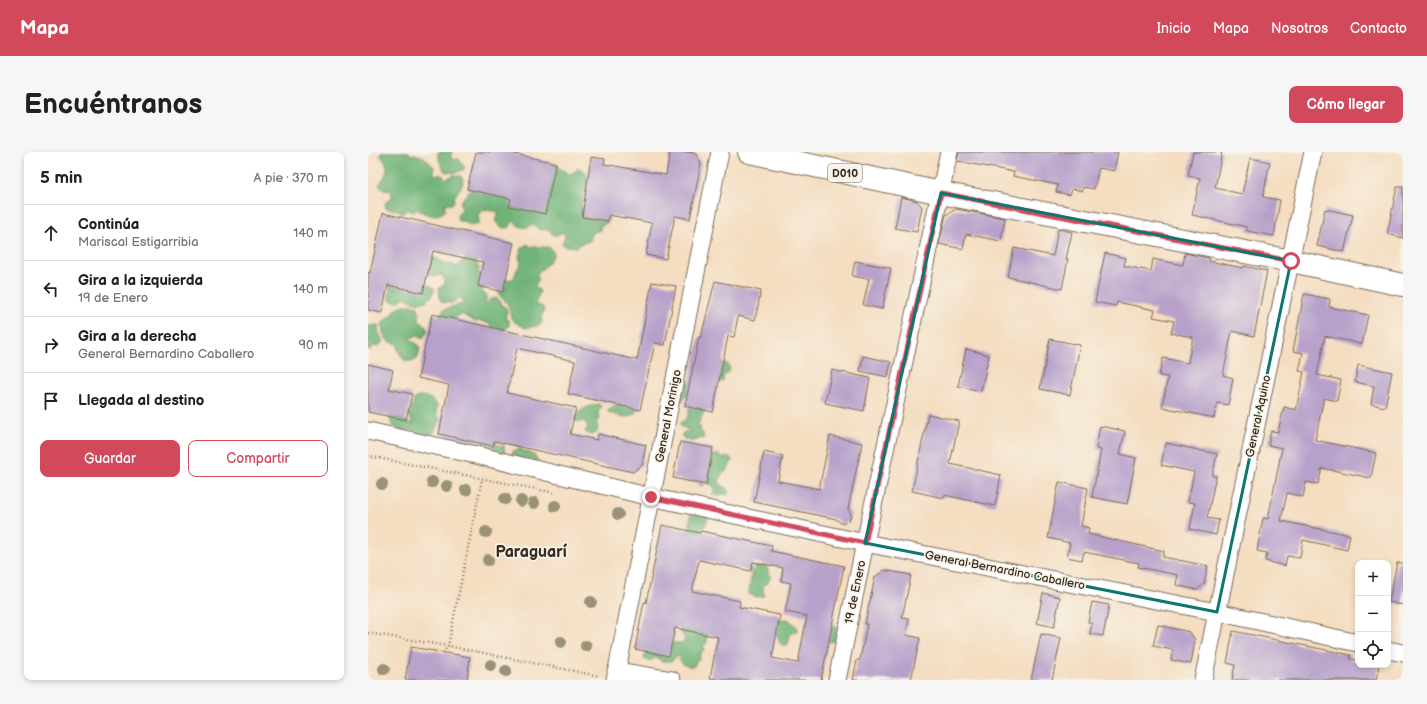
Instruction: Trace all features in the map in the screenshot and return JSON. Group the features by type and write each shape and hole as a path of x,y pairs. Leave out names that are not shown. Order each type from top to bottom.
{"main road":[{"name":"D010","path":"749,152 941,193 1291,261 1403,285"}],"street":[{"name":"General Morinigo","path":"612,676 651,497 720,152"},
{"name":"19 de Enero","path":"837,680 949,152"},
{"name":"General Aquino","path":"1203,680 1313,152"},
{"name":"General Bernardino Caballero","path":"368,432 476,455 651,497 865,543 1217,612 1355,643"},
{"path":"1391,651 1403,654"},
{"path":"612,676 672,680"}],"path":[{"path":"368,456 560,494"},
{"path":"443,653 448,646 482,479"},
{"path":"368,633 612,676"}],"highlighted area":[{"path":"941,193 1291,261 1217,612 865,543"}],"green space":[{"path":"382,152 409,152 410,155 414,154 424,157 434,167 434,175 441,175 446,179 454,175 461,176 462,183 452,204 444,204 446,210 435,215 424,213 416,209 414,212 406,209 405,212 401,213 395,209 392,210 386,208 385,203 392,197 392,194 389,190 383,190 379,185 387,170 386,164 380,155"},
{"path":"438,152 453,152 451,154 451,159 456,160 458,158 465,168 453,173 446,172 440,163"},
{"path":"550,162 557,165 561,170 566,171 569,174 576,171 578,168 583,170 587,176 581,204 585,215 607,214 609,220 607,223 600,226 600,230 593,234 590,241 582,243 577,247 564,246 562,244 565,236 564,233 559,233 557,236 552,234 549,229 539,230 536,226 532,225 522,227 514,221 510,227 503,228 495,219 498,211 486,209 478,214 479,223 472,226 463,221 458,221 457,215 462,209 460,203 468,192 476,189 487,193 487,197"},
{"path":"528,244 531,247 549,247 554,253 548,264 538,272 538,282 534,286 540,291 536,302 538,306 542,306 544,310 541,318 542,322 540,325 525,328 512,320 508,304 497,289 503,277 509,280 514,278 517,269 520,267 520,251"},
{"path":"434,257 443,263 450,263 457,267 466,259 477,260 476,263 479,268 478,272 486,286 481,292 487,295 485,305 489,300 496,298 501,302 501,305 507,308 505,318 509,321 509,326 501,332 489,330 491,324 480,321 475,322 461,314 454,319 443,321 441,313 443,310 463,303 460,297 452,303 442,302 440,299 439,289 445,283 443,275 435,276 425,272 428,259"},
{"path":"383,278 429,285 434,288 434,291 429,299 422,302 409,300 405,297 399,301 392,301 389,299 390,286"},
{"path":"407,305 414,305 418,307 419,320 427,329 423,338 416,336 410,338 420,348 418,358 414,361 405,361 400,354 401,352 398,350 398,345 387,340 382,330 383,322 393,314 396,309"},
{"path":"379,325 379,334 384,341 378,346 371,347 370,350 368,349 368,326"},
{"path":"722,362 728,364 730,369 723,377 723,381 717,383"},
{"path":"684,375 690,384 687,388 689,391 682,401 678,400"},
{"path":"423,396 431,399 437,405 436,413 440,419 434,433 425,434 412,430 399,429 392,426 389,415 413,424 409,415 415,398"},
{"path":"599,404 602,407 598,411 600,419 597,423 598,429 596,433 591,435 585,432 588,427 584,421 579,422 574,420 578,413 584,409"},
{"path":"690,404 705,409 699,423 697,423 697,426 701,427 700,430 703,433 704,439 700,438 699,440 692,442 685,440 681,435 689,430 680,426 681,422 687,417"},
{"path":"615,405 637,406 635,413 629,417 625,417 608,412 609,409"},
{"path":"448,434 491,439 496,442 497,445 504,446 505,453 502,455 449,443"},
{"path":"520,449 534,455 539,462 515,457 513,451"},
{"path":"707,454 712,456 716,454 725,458 730,457 732,460 727,471 722,473 719,480 721,485 729,490 727,495 712,494 714,492 714,486 706,483 702,486 699,484"},
{"path":"691,514 708,516 706,525 699,531 701,534 686,531 691,527 689,522 691,520"},
{"path":"756,566 766,566 771,576 767,584 763,585 764,596 756,597 748,594 751,572"},
{"path":"788,619 797,627 797,632 790,635 787,645 782,645 779,642 777,633 765,621"},
{"path":"829,621 834,625 838,634 838,640 830,642 826,640"},
{"path":"681,626 707,634 707,642 703,645 704,650 700,653 699,660 695,662 695,665 692,667 684,665 679,660 679,656 672,661 662,662 657,658 650,661 644,659 646,650 670,643 683,643 685,638 680,632"}],"building":[{"path":"476,152 505,152 556,163 545,214 509,206 511,199 467,189"},
{"path":"670,152 695,153 701,163 690,219 675,216 666,259 646,255 652,223 609,215 608,221 582,217 591,157 605,159 604,164 666,175"},
{"path":"959,152 1118,152 1114,171 1099,168 1094,189 1083,187 1083,191 1072,189 1070,195 1056,192 1058,185 1013,176 1014,172 957,161"},
{"path":"1193,152 1222,152 1215,188 1242,194 1250,158 1270,162 1263,197 1280,200 1274,236 1247,231 1247,227 1192,215 1200,178 1188,176"},
{"path":"1397,187 1403,187 1403,238 1387,234"},
{"path":"901,197 917,201 922,207 917,232 895,228"},
{"path":"956,209 1005,218 1001,241 966,234 963,249 939,244 946,215"},
{"path":"1325,209 1353,215 1344,252 1317,246"},
{"path":"383,213 514,243 503,292 478,286 483,262 433,251 423,293 388,285 382,313 368,310 368,272 370,273"},
{"path":"1058,229 1072,232 1066,259 1068,259 1062,289 1008,277 1014,248 1053,256"},
{"path":"1105,253 1126,258 1124,266 1151,271 1153,259 1183,265 1185,253 1209,258 1209,261 1267,271 1254,336 1232,331 1223,375 1233,378 1228,405 1217,403 1214,418 1162,407 1168,377 1159,376 1163,358 1188,363 1193,337 1171,333 1174,321 1153,317 1155,310 1117,302 1116,306 1095,302"},
{"path":"855,261 891,268 882,309 863,305 869,279 852,276"},
{"path":"715,281 761,291 755,320 738,316 734,337 728,336 713,412 685,406 699,337 701,337"},
{"path":"652,282 676,286 665,345 655,343 640,410 568,394 575,361 517,348 507,393 576,408 570,434 597,440 598,434 646,445 642,465 633,472 494,441 493,446 439,434 449,385 418,378 432,314 637,360"},
{"path":"1304,294 1330,299 1329,307 1368,315 1362,344 1325,336 1317,375 1341,380 1337,401 1324,398 1315,440 1376,453 1371,478 1322,468 1318,484 1306,482 1303,497 1287,493 1281,521 1350,535 1347,550 1303,540 1300,558 1287,556 1285,566 1265,561 1267,553 1257,551 1263,518 1268,519 1282,448 1268,445 1271,431 1278,432 1284,407 1296,410 1304,372 1299,371 1303,353 1293,351"},
{"path":"1050,339 1080,345 1070,395 1040,389"},
{"path":"966,349 989,355 981,391 958,386"},
{"path":"863,356 891,362 888,377 860,371"},
{"path":"368,364 393,370 389,389 412,394 406,420 368,412"},
{"path":"1358,365 1392,372 1385,407 1371,404 1374,386 1355,382"},
{"path":"832,370 870,378 864,411 825,403"},
{"path":"928,414 959,421 950,464 1001,475 995,506 944,495 944,498 912,491"},
{"path":"1100,426 1125,431 1120,454 1136,458 1127,504 1092,497 1101,450 1096,449"},
{"path":"830,436 862,443 848,509 851,516 846,523 841,523 836,519 754,502 764,452 783,456 778,481 819,489"},
{"path":"680,442 713,448 706,485 673,478"},
{"path":"1166,443 1217,454 1212,476 1216,476 1207,518 1219,520 1216,535 1190,529 1195,503 1188,502 1194,472 1161,465"},
{"path":"1059,482 1088,488 1081,526 1089,528 1088,534 1164,551 1163,557 1208,566 1204,584 1197,590 1176,585 1178,575 1138,567 1139,563 1084,552 1082,560 1067,557 1070,543 1048,538"},
{"path":"662,525 700,533 701,531 772,546 771,551 844,566 821,680 719,680 710,678 718,637 675,628 669,656 635,649 644,602 646,603","holes":["699,560 751,571 753,562 783,568 781,581 791,583 785,612 807,616 798,663 772,658 780,615 739,607 740,601 692,591"]},
{"path":"1397,563 1403,563 1403,605 1391,602 1391,592"},
{"path":"884,570 911,575 902,618 909,619 906,635 920,638 911,680 853,680 857,660 860,660 867,624 865,624 875,577"},
{"path":"1043,593 1060,597 1054,627 1037,623"},
{"path":"1092,602 1109,605 1103,636 1090,634 1092,623 1088,622"},
{"path":"1158,625 1190,632 1195,640 1191,664 1171,660 1173,650 1153,646"},
{"path":"1233,631 1351,655 1350,659 1355,660 1355,668 1378,668 1376,680 1232,680 1235,665 1227,663"},
{"path":"1041,634 1061,638 1052,680 1031,680"},
{"path":"411,647 470,657 467,680 405,680"}],"district":[{"name":"Paraguarí","path":"531,551"}],"route":[{"path":"651,497 865,543 941,193 1291,261"}]}
